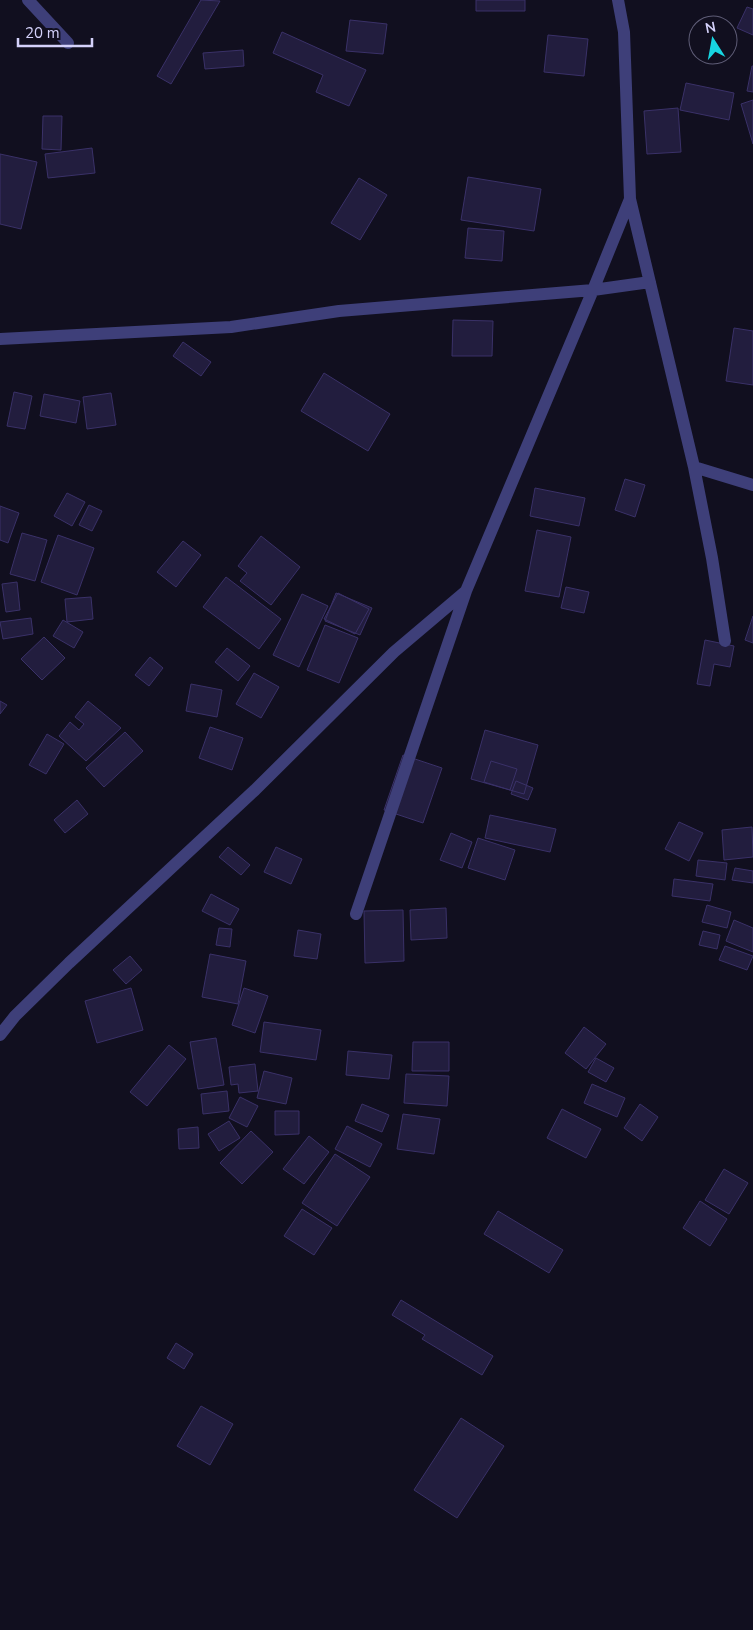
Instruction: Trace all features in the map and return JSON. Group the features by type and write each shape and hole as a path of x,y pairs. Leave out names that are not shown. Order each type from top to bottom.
{"street":[{"path":"28,0 68,43"},
{"path":"618,0 624,32 630,199 694,467 712,558 725,641"},
{"path":"356,914 466,591 630,199"},
{"path":"0,339 231,327 340,311 593,290 650,282"},
{"path":"694,467 753,485"},
{"path":"0,1035 15,1016 255,790 394,652 466,591"}],"building":[{"path":"201,0 220,1 171,84 157,76"},
{"path":"476,0 525,0 525,11 476,11"},
{"path":"747,7 753,9 753,35 738,28"},
{"path":"350,20 387,24 383,54 346,51"},
{"path":"282,32 366,70 349,106 316,92 323,75 273,53"},
{"path":"548,35 588,39 584,76 544,72"},
{"path":"243,50 244,66 205,69 203,53"},
{"path":"753,66 753,92 747,91"},
{"path":"686,83 734,93 729,120 680,110"},
{"path":"753,100 753,144 741,104"},
{"path":"678,108 681,152 647,154 644,111"},
{"path":"43,116 62,116 61,150 42,149"},
{"path":"92,148 95,173 48,178 45,154"},
{"path":"0,154 37,162 21,229 0,224"},
{"path":"468,177 541,189 534,231 461,220"},
{"path":"359,178 387,195 360,240 331,223"},
{"path":"468,228 504,231 502,261 465,258"},
{"path":"453,320 493,321 492,356 452,356"},
{"path":"734,328 753,331 753,385 726,381"},
{"path":"183,342 211,362 201,376 173,356"},
{"path":"324,373 390,414 368,451 301,411"},
{"path":"14,392 32,396 25,429 7,426"},
{"path":"111,393 116,425 87,429 83,397"},
{"path":"44,394 80,401 76,423 40,416"},
{"path":"625,479 645,485 635,517 615,510"},
{"path":"535,488 585,498 579,526 530,516"},
{"path":"67,493 85,502 72,526 54,516"},
{"path":"89,505 102,511 92,531 79,525"},
{"path":"0,506 19,513 8,543 0,540"},
{"path":"537,530 571,537 559,597 525,591"},
{"path":"22,533 47,540 35,581 10,574"},
{"path":"58,535 94,548 77,595 41,582"},
{"path":"261,536 300,567 271,605 240,581 247,573 238,566"},
{"path":"183,541 201,555 176,587 157,572"},
{"path":"226,577 281,619 259,649 203,607"},
{"path":"17,582 20,610 6,612 2,584"},
{"path":"566,587 589,592 584,613 561,608"},
{"path":"336,593 372,608 360,635 325,621"},
{"path":"338,593 369,609 355,634 324,619"},
{"path":"302,594 328,606 299,667 273,655"},
{"path":"91,597 93,619 67,622 65,599"},
{"path":"753,616 753,643 745,640"},
{"path":"31,618 33,634 3,639 0,622"},
{"path":"63,620 83,632 74,648 53,636"},
{"path":"325,625 358,638 339,683 307,670"},
{"path":"44,637 65,658 42,680 21,659"},
{"path":"705,640 734,646 730,667 714,664 710,686 697,684"},
{"path":"227,648 250,666 238,681 215,662"},
{"path":"150,657 163,668 149,686 135,675"},
{"path":"254,673 279,687 261,718 236,704"},
{"path":"191,684 222,690 217,717 186,711"},
{"path":"0,701 7,705 0,714"},
{"path":"88,701 121,728 86,761 59,736 70,722 79,730 84,724 75,717"},
{"path":"210,727 243,738 232,770 199,758"},
{"path":"485,730 538,745 524,794 471,779"},
{"path":"125,732 143,751 104,787 86,768"},
{"path":"47,734 64,744 46,774 29,765"},
{"path":"403,755 442,768 423,823 384,810"},
{"path":"491,761 517,769 510,790 484,782"},
{"path":"516,781 533,788 528,800 511,794"},
{"path":"77,800 88,814 65,833 54,820"},
{"path":"490,815 556,829 550,852 485,838"},
{"path":"679,822 703,833 689,861 665,849"},
{"path":"752,827 753,857 724,860 722,830"},
{"path":"451,833 472,842 462,868 440,860"},
{"path":"478,838 515,850 505,880 468,868"},
{"path":"228,847 250,865 241,875 219,857"},
{"path":"276,847 302,859 291,884 264,872"},
{"path":"698,860 727,863 725,880 696,876"},
{"path":"735,868 753,871 753,883 732,880"},
{"path":"674,879 713,884 710,901 672,896"},
{"path":"211,894 239,909 230,925 202,911"},
{"path":"707,905 731,912 727,928 702,922"},
{"path":"446,908 447,938 411,940 410,910"},
{"path":"403,910 404,961 365,963 364,911"},
{"path":"734,920 753,928 753,952 726,941"},
{"path":"219,928 232,929 230,947 216,945"},
{"path":"298,930 321,934 317,959 294,956"},
{"path":"703,931 720,935 717,949 699,945"},
{"path":"725,946 753,956 747,970 719,960"},
{"path":"210,954 246,961 238,1004 202,997"},
{"path":"130,956 142,970 126,984 113,970"},
{"path":"131,988 143,1030 97,1043 85,1001"},
{"path":"244,988 268,996 255,1033 232,1025"},
{"path":"264,1022 321,1030 316,1060 260,1052"},
{"path":"584,1027 606,1044 586,1069 565,1053"},
{"path":"216,1038 224,1085 198,1089 190,1042"},
{"path":"413,1042 449,1042 449,1071 412,1071"},
{"path":"169,1045 186,1059 147,1106 130,1092"},
{"path":"348,1051 392,1055 389,1079 346,1075"},
{"path":"596,1058 614,1068 606,1082 588,1072"},
{"path":"255,1064 258,1091 239,1093 238,1084 231,1085 229,1067"},
{"path":"264,1071 292,1078 286,1104 257,1098"},
{"path":"406,1074 449,1076 447,1106 404,1103"},
{"path":"592,1084 625,1098 617,1117 584,1103"},
{"path":"227,1091 229,1111 203,1114 201,1094"},
{"path":"240,1097 258,1106 247,1127 229,1118"},
{"path":"362,1104 389,1115 382,1132 355,1121"},
{"path":"640,1104 658,1117 642,1141 624,1128"},
{"path":"562,1109 601,1129 586,1158 547,1138"},
{"path":"275,1111 299,1111 299,1134 275,1135"},
{"path":"403,1114 440,1119 434,1154 397,1149"},
{"path":"229,1121 240,1138 219,1151 208,1134"},
{"path":"347,1126 382,1144 370,1167 335,1149"},
{"path":"198,1127 199,1148 179,1149 178,1129"},
{"path":"251,1131 273,1152 242,1184 220,1163"},
{"path":"309,1136 329,1152 304,1184 283,1169"},
{"path":"335,1154 370,1177 337,1226 302,1203"},
{"path":"724,1169 748,1183 729,1214 705,1200"},
{"path":"700,1201 727,1219 710,1246 683,1228"},
{"path":"302,1209 332,1228 314,1255 284,1236"},
{"path":"498,1211 563,1250 549,1273 484,1234"},
{"path":"401,1300 493,1356 482,1375 422,1339 425,1335 392,1315"},
{"path":"176,1343 193,1354 184,1369 167,1358"},
{"path":"201,1406 233,1424 210,1465 177,1446"},
{"path":"461,1418 504,1446 457,1518 414,1490"}]}
